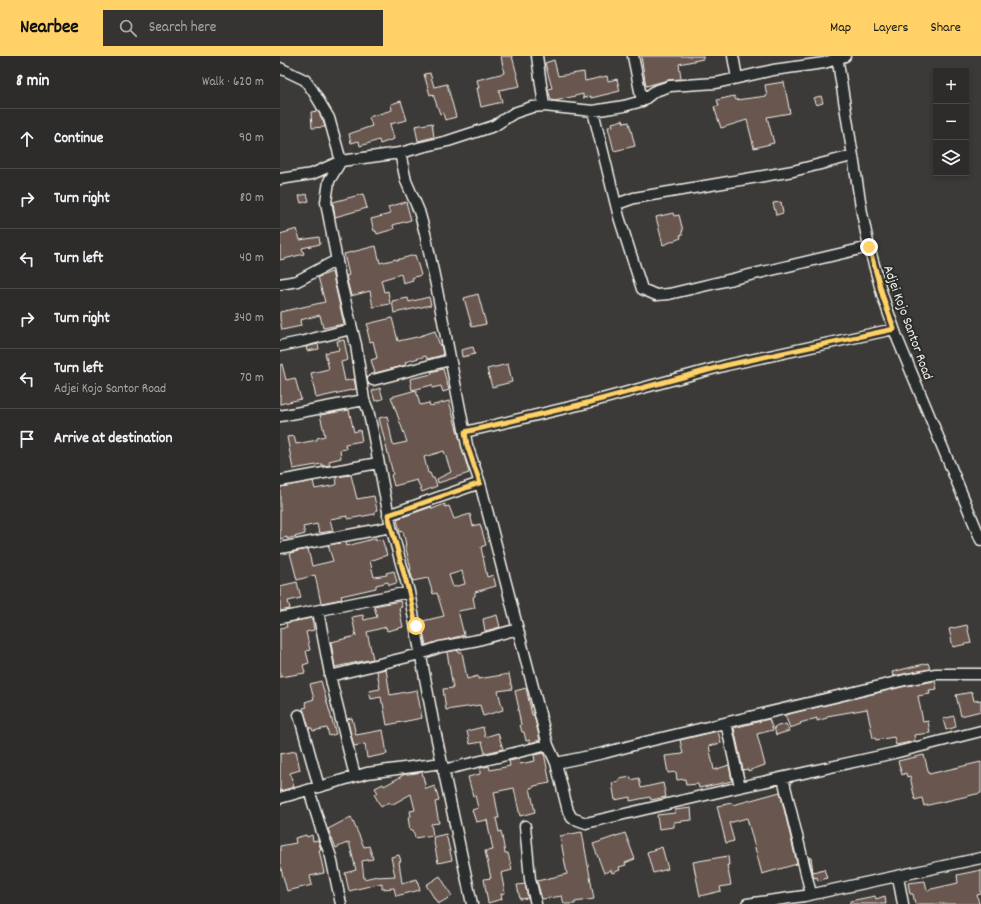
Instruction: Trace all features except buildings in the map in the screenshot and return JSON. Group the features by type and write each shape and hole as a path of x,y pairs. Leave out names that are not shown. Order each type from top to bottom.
{"street":[{"path":"537,56 544,106"},
{"path":"633,56 642,101"},
{"path":"733,56 737,78"},
{"path":"280,179 312,174 341,161 400,153 448,141 494,126 514,113 532,107 544,106 593,111 624,106 642,101 655,91 670,86 716,83 774,70 824,63 839,57"},
{"name":"Adjei Kojo Santor Road","path":"839,57 852,156 869,247 883,297 894,329 981,540"},
{"path":"280,68 305,80 329,118 341,161 329,181 326,202 351,329 356,345 364,400 371,425 388,515 409,592 420,654 472,904"},
{"path":"593,111 619,216 642,289 656,296 869,247"},
{"path":"400,153 406,181 419,211 425,233 467,445 480,483 548,745 556,764 568,811 572,818 586,823 981,731"},
{"path":"617,204 634,198 793,171 852,156"},
{"path":"280,284 297,281 337,260"},
{"path":"280,346 351,329"},
{"path":"465,432 587,403 727,365 894,329"},
{"path":"373,380 450,360"},
{"path":"280,416 364,400"},
{"path":"280,481 378,463"},
{"path":"388,515 480,483"},
{"path":"280,548 391,527"},
{"path":"280,618 409,592"},
{"path":"318,610 330,676 355,776"},
{"path":"330,676 420,654 440,647 478,640 518,629"},
{"path":"556,764 936,674 981,674"},
{"path":"299,715 314,788 320,829 331,857 341,904"},
{"path":"726,723 740,787"},
{"path":"280,798 367,773 443,766 548,745"},
{"path":"783,778 807,898"},
{"path":"526,826 530,879 536,904"},
{"path":"747,904 807,898 981,858"},
{"path":"898,877 903,904"}],"route":[{"path":"416,626 409,592 388,515 480,483 467,445 465,432 587,403 727,365 894,329 869,247"}]}
